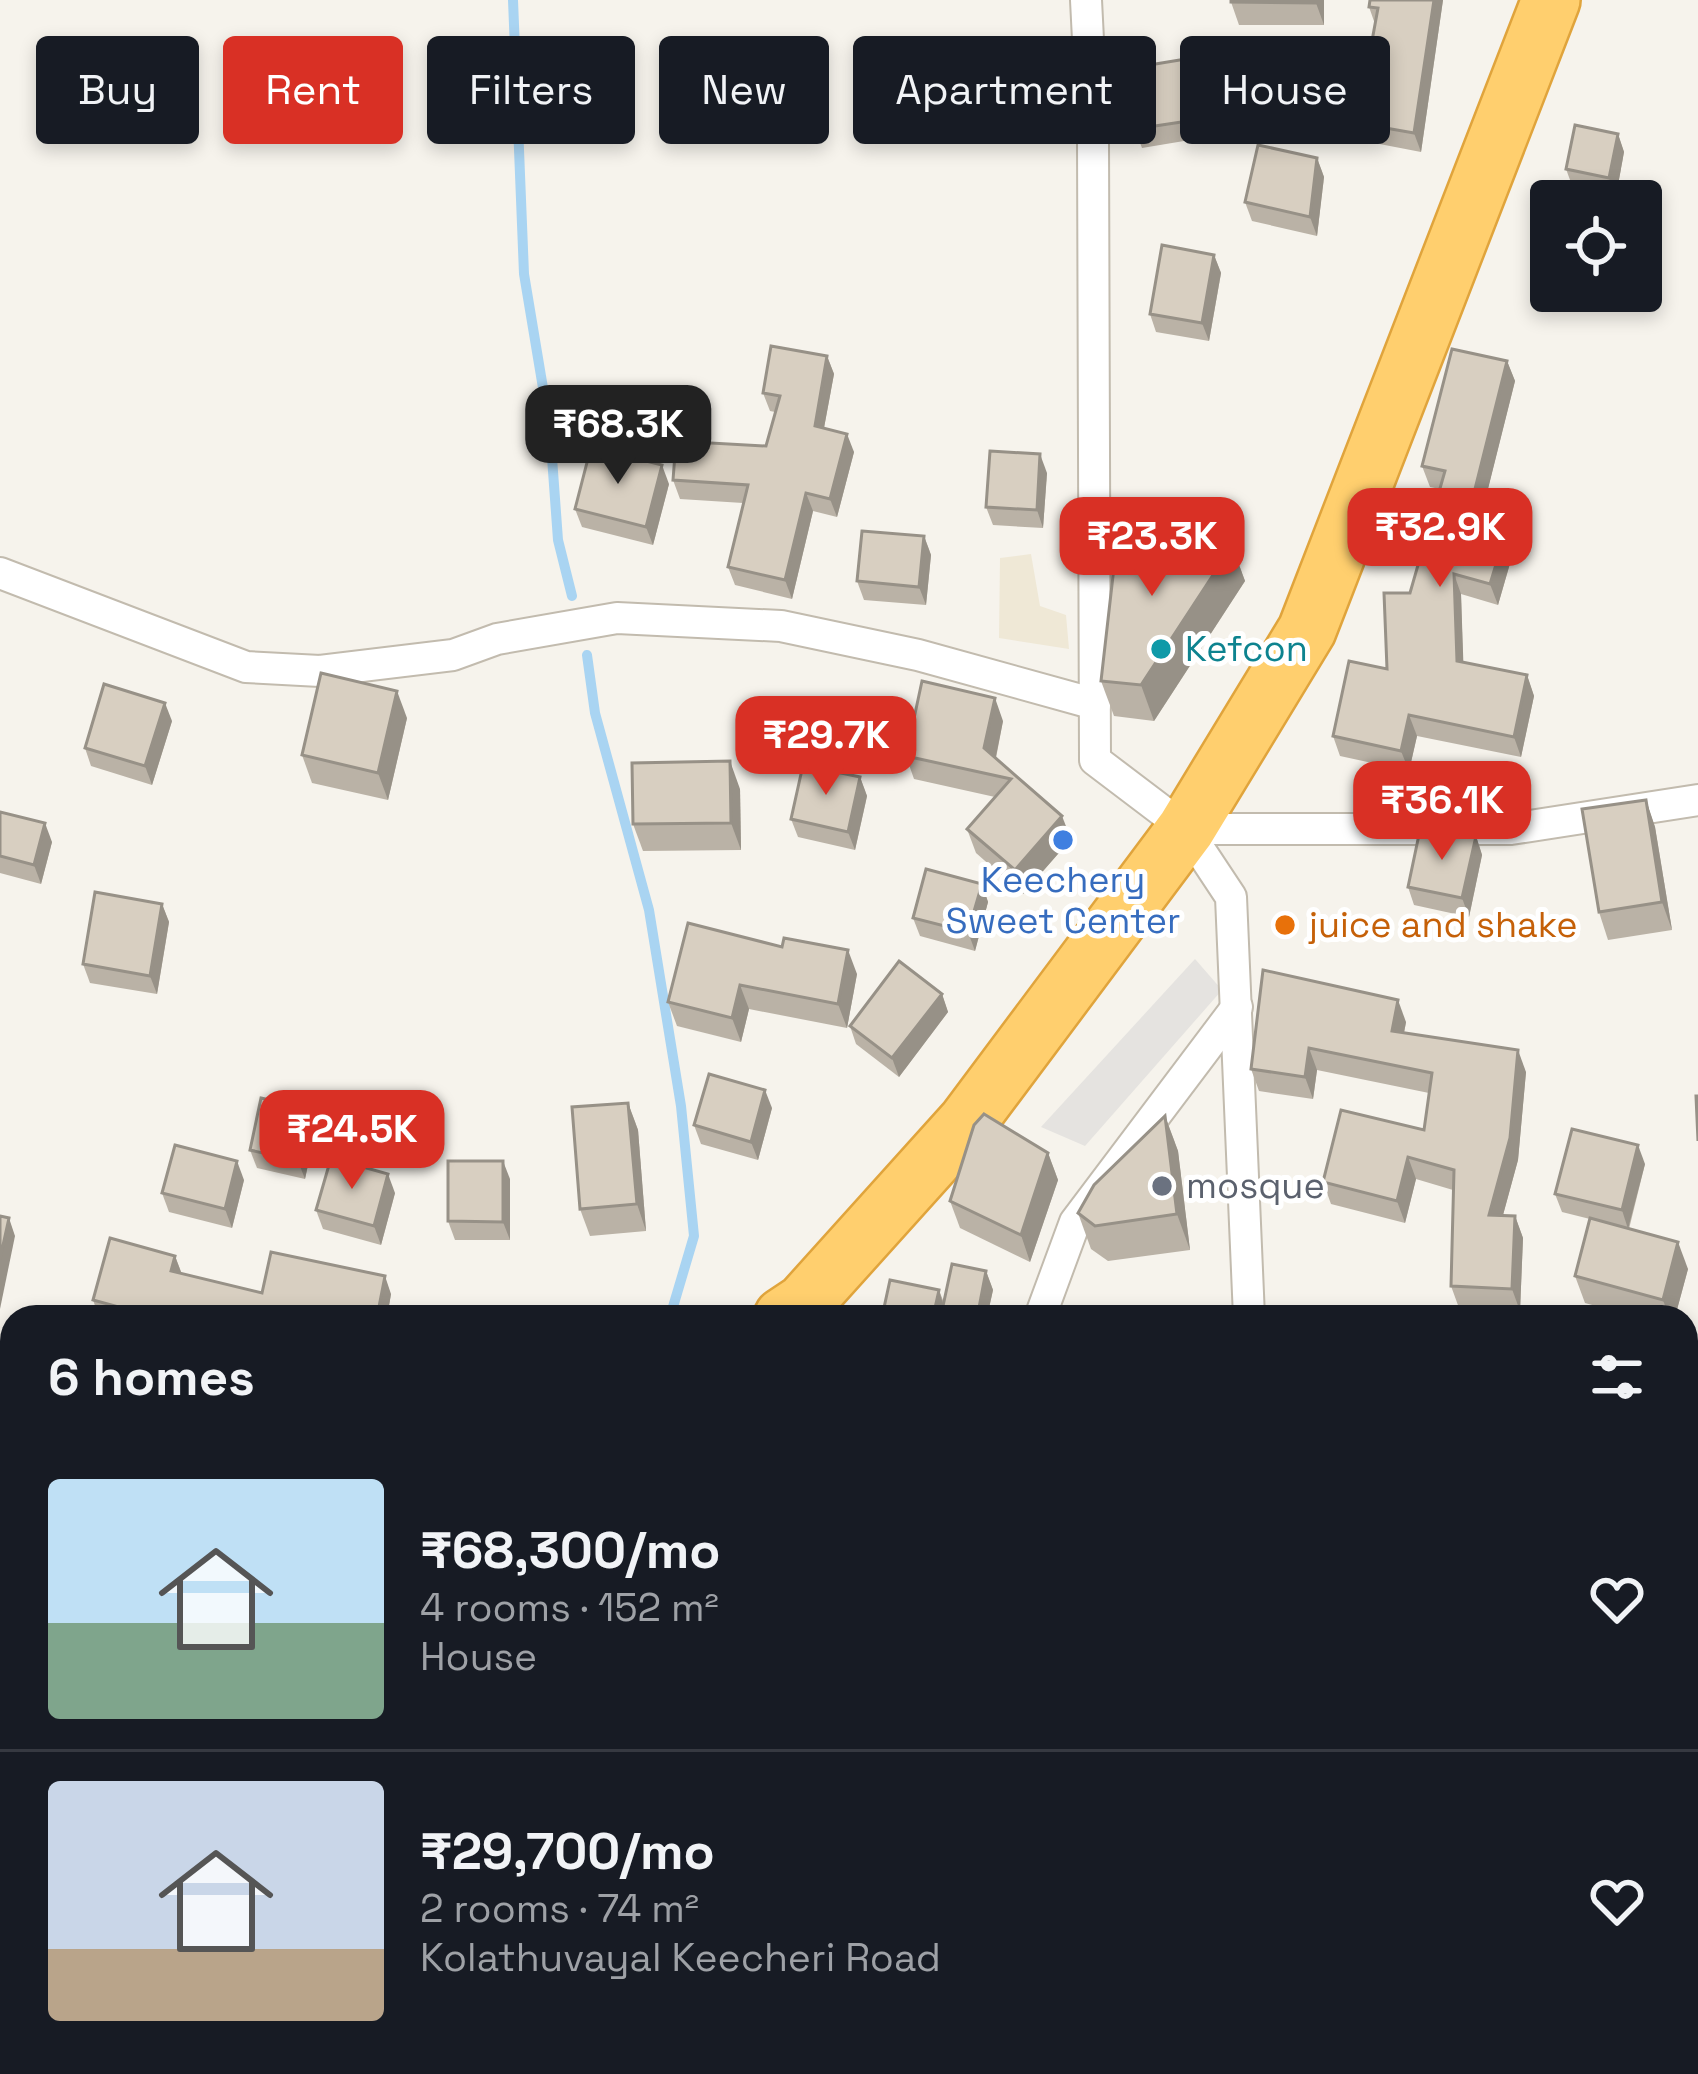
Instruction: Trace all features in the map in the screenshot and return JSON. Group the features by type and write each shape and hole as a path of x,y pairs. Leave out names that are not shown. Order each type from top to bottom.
{"highway":[{"path":"801,1305 967,1122 1186,830 1307,630 1551,0"}],"street":[{"path":"1086,0 1093,140 1095,760 1186,830 1231,897 1249,1305"},
{"path":"0,573 246,667 320,670 453,655 518,636 640,620 781,626 918,655 1095,704"},
{"path":"1186,830 1511,829 1698,800"},
{"path":"1045,1305 1076,1222 1237,1007"}],"shaded area":[{"path":"1031,554 1040,606 1066,615 1069,649 999,638 1000,558"},
{"path":"1195,959 1222,990 1085,1146 1041,1127"}],"building":[{"path":"1316,0 1316,3 1231,2"},
{"path":"1370,0 1434,0 1414,133 1390,129 1390,36 1373,36 1378,8 1369,7"},
{"path":"1180,60 1180,122 1156,126 1156,64"},
{"path":"1575,125 1618,134 1609,178 1566,169"},
{"path":"1258,145 1317,158 1310,217 1245,202"},
{"path":"1162,245 1214,255 1202,323 1150,314"},
{"path":"771,346 827,356 815,426 847,434 830,499 806,493 785,580 728,567 748,485 673,480 676,441 766,446 780,396 763,393"},
{"path":"1452,349 1507,361 1467,521 1506,532 1490,584 1454,574 1457,661 1527,675 1514,737 1409,715 1401,751 1333,736 1349,661 1387,669 1384,593 1410,593 1445,471 1422,466"},
{"path":"591,447 662,465 646,527 575,509"},
{"path":"990,451 1040,454 1037,510 986,507"},
{"path":"862,531 924,536 919,587 857,581"},
{"path":"1118,532 1232,546 1141,685 1101,681"},
{"path":"321,673 397,691 378,773 302,755"},
{"path":"922,681 995,698 984,748 1062,816 1015,870 967,829 1011,779 906,756"},
{"path":"104,684 165,703 145,766 85,748"},
{"path":"730,761 731,823 633,824 632,763"},
{"path":"803,765 860,777 848,832 791,819"},
{"path":"1646,800 1662,902 1599,912 1582,809"},
{"path":"0,812 45,823 34,865 0,856"},
{"path":"1420,830 1476,836 1462,898 1408,887"},
{"path":"926,869 982,884 968,932 913,918"},
{"path":"95,892 162,904 150,976 83,964"},
{"path":"688,923 782,947 784,938 848,950 838,1004 740,985 732,1018 668,1002"},
{"path":"899,961 942,994 892,1058 850,1026"},
{"path":"1263,970 1398,1000 1392,1031 1518,1050 1510,1138 1489,1215 1515,1216 1512,1289 1451,1286 1454,1170 1408,1157 1397,1201 1323,1182 1341,1110 1424,1130 1432,1073 1309,1048 1305,1077 1251,1069"},
{"path":"709,1074 765,1090 751,1142 694,1125"},
{"path":"261,1098 309,1109 298,1161 250,1150"},
{"path":"628,1103 637,1204 580,1209 572,1107"},
{"path":"984,1114 1048,1153 1021,1235 950,1201 974,1125"},
{"path":"1165,1116 1177,1214 1095,1226 1078,1213 1094,1185"},
{"path":"1572,1129 1638,1145 1622,1210 1555,1194"},
{"path":"175,1145 237,1161 225,1209 162,1193"},
{"path":"331,1158 388,1174 374,1226 316,1210"},
{"path":"448,1161 503,1161 503,1222 448,1221"},
{"path":"0,1216 9,1218 0,1259"},
{"path":"1590,1218 1678,1242 1663,1300 1575,1276"},
{"path":"110,1238 175,1256 171,1271 262,1293 271,1252 385,1276 379,1305 111,1305 93,1300"},
{"path":"952,1264 986,1271 980,1305 943,1305"},
{"path":"890,1280 939,1290 936,1305 885,1305"}],"waterway":[{"path":"513,0 524,274 550,430 558,540 572,596"},
{"path":"587,655 595,713 649,910 681,1106 694,1236 674,1305"}],"place":[{"name":"Kefcon","path":"1161,649"},
{"name":"Keechery Sweet Center","path":"1063,840"},
{"name":"juice and shake","path":"1285,925"},
{"name":"mosque","path":"1162,1186"}]}
